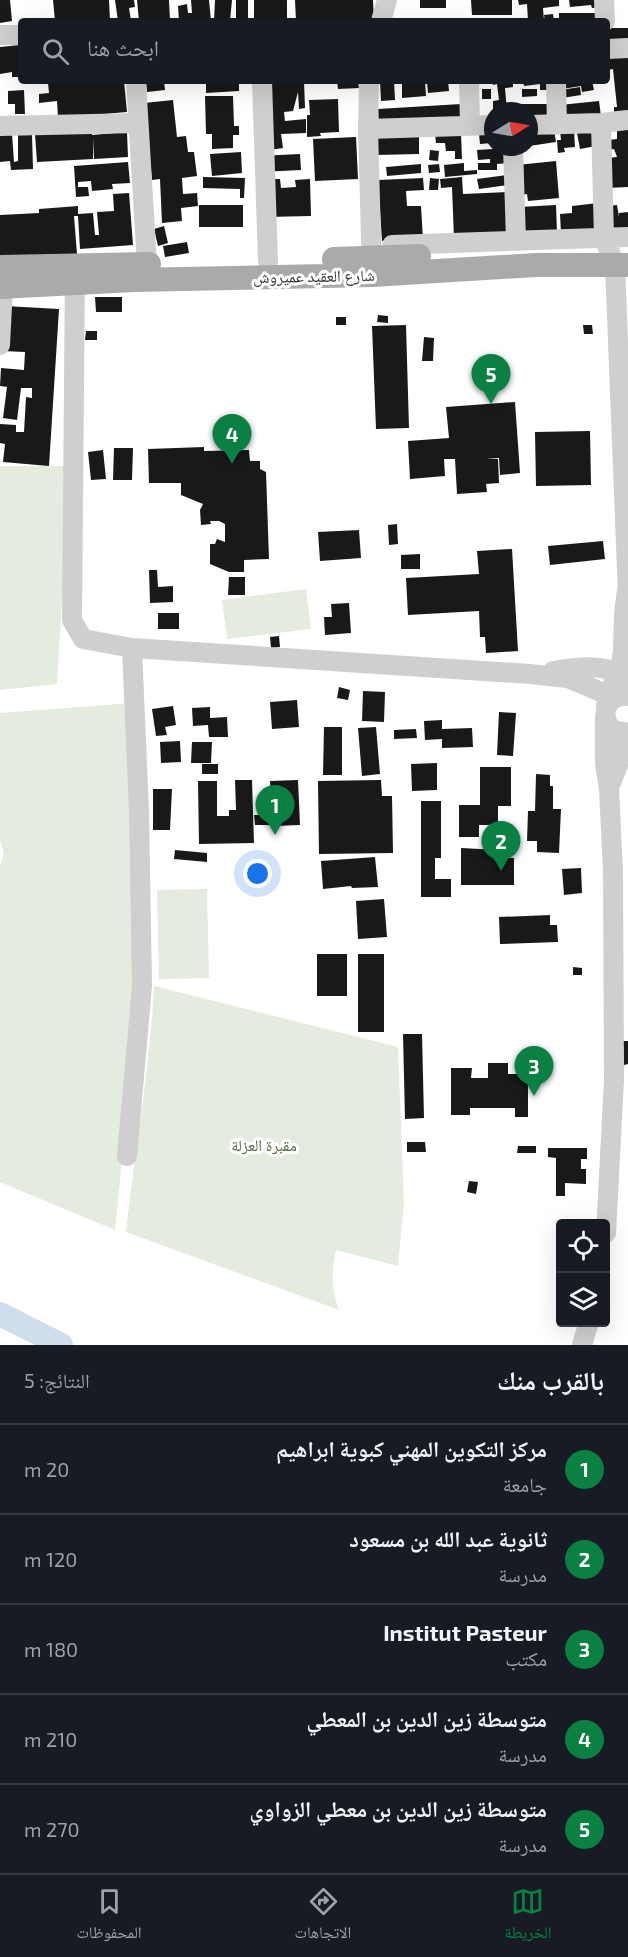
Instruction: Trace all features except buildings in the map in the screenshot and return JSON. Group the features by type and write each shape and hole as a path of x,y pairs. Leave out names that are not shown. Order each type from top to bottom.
{"main road":[{"name":"شارع العقيد عميروش","path":"75,275 134,280 502,251 618,251"},
{"name":"شارع العقيد عميروش","path":"1,280 75,275 147,264 371,260"}],"street":[{"path":"382,18 387,0"},
{"path":"604,0 605,18"},
{"path":"0,35 18,35"},
{"path":"610,49 628,48"},
{"path":"136,84 147,264"},
{"path":"262,84 268,261"},
{"path":"369,84 371,260 516,240 618,251"},
{"path":"469,84 470,125"},
{"path":"556,84 556,125"},
{"path":"538,125 628,120"},
{"path":"0,126 138,123"},
{"path":"601,123 618,251 628,593 624,614 624,675"},
{"path":"368,129 484,125"},
{"path":"513,156 516,240"},
{"path":"75,275 72,620 83,639 132,648 568,678 606,707 609,726 613,730 626,733 609,789"},
{"path":"0,345 1,280"},
{"path":"128,1156 142,986 140,811 132,648"},
{"path":"530,674 573,668 608,669 624,675"},
{"path":"607,1219 614,1080 620,875 605,764 606,707 614,680 624,675"},
{"path":"606,707 613,699 628,696"},
{"path":"582,1345 588,1327"}],"green space":[{"path":"0,466 70,466 57,684 0,690"},
{"path":"306,589 311,629 227,639 222,600"},
{"path":"132,703 137,980 131,1072 115,1230 0,1182 0,867 4,853 0,840 0,713"},
{"path":"207,889 209,978 159,979 157,890"},
{"name":"مقبرة العزلة","path":"154,986 398,1047 404,1203 398,1266 336,1250 333,1280 339,1310 126,1232 146,1079"}],"waterway":[{"path":"0,1314 61,1345"}],"place":[{"name":"متوسطة زين الدين بن معطي الزواوي","path":"491,404"},
{"name":"متوسطة زين الدين بن المعطي","path":"232,464"},
{"name":"مركز التكوين المهني كبوية ابراهيم","path":"275,835"},
{"name":"ثانوية عبد الله بن مسعود","path":"501,871"},
{"name":"Institut Pasteur","path":"534,1096"}]}
